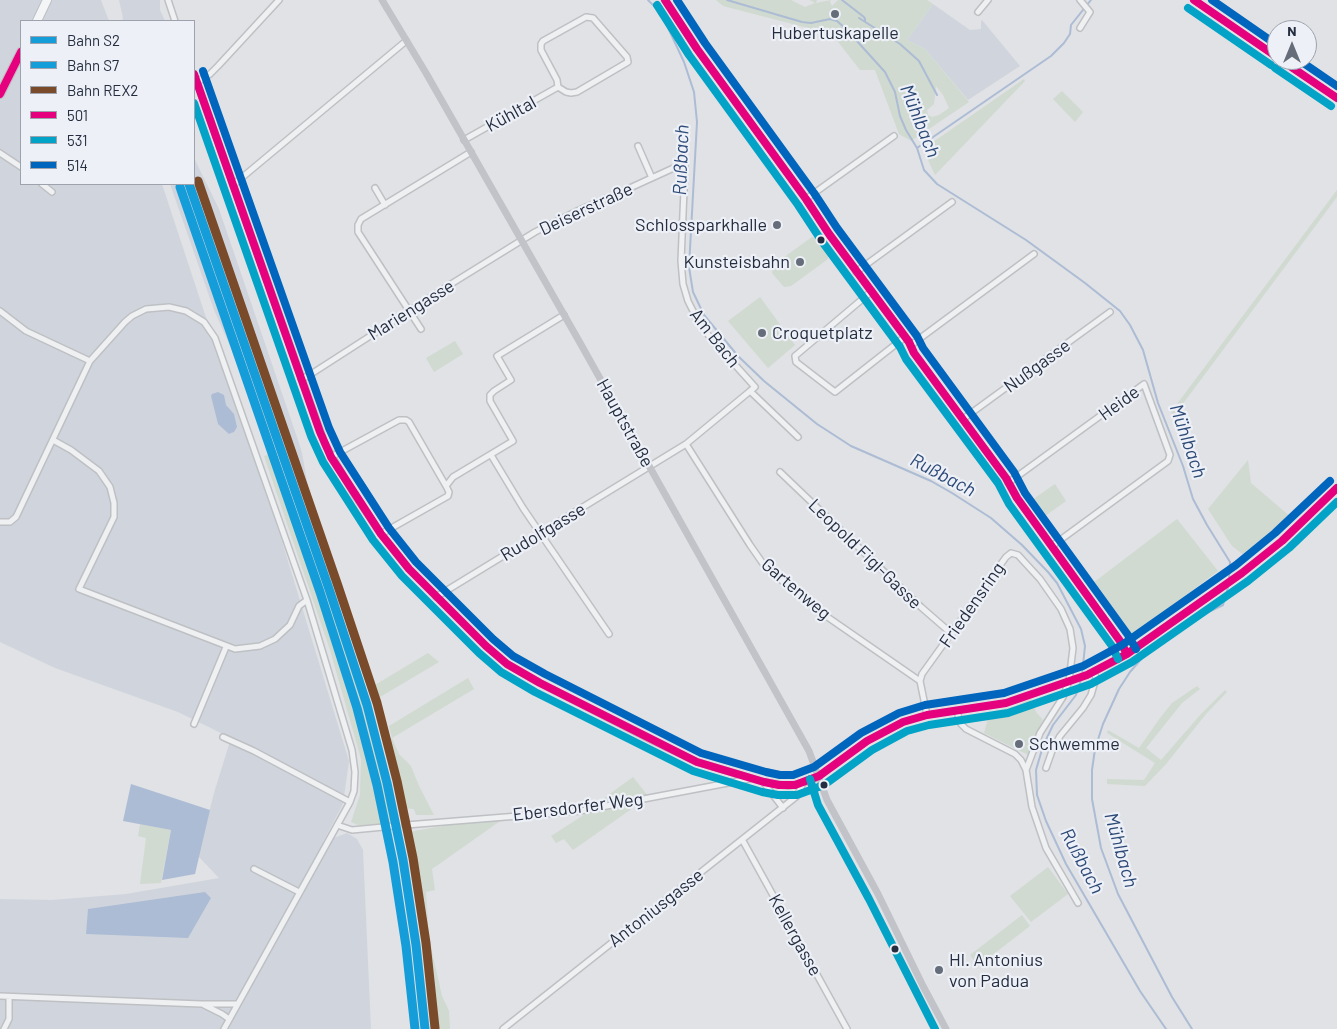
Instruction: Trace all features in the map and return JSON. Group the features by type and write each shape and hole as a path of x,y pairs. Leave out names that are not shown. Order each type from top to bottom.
{"main road":[{"path":"37,20 47,0"},
{"name":"Hauptstraße","path":"382,0 522,240 809,751 827,800 878,894 946,1029"},
{"path":"1194,0 1267,50"},
{"path":"0,94 20,54"},
{"path":"1296,70 1337,98"},
{"path":"819,776 878,734 902,722 926,715 957,712 1006,703 1087,675 1127,654 1220,589 1275,547 1337,488"}],"street":[{"path":"168,0 175,20"},
{"path":"197,82 210,74 279,0"},
{"path":"665,0 697,49 806,198 856,272 905,336 914,353 963,419 1120,641 1127,654"},
{"path":"978,12 988,0"},
{"path":"1080,28 1090,12 1081,1"},
{"path":"586,17 593,18 603,27 630,62 577,92 566,92 558,87 557,80 541,50 542,41 586,17"},
{"path":"233,185 406,40"},
{"path":"195,77 320,432 331,456 381,534 409,570 486,646 517,670 653,741 697,762 749,779 788,786 803,783 819,776"},
{"name":"Kühltal","path":"464,140 558,87"},
{"path":"806,198 894,136"},
{"name":"Deiserstraße","path":"638,146 652,178"},
{"path":"421,329 358,232 358,225 361,219 471,152"},
{"path":"0,153 20,166"},
{"name":"Deiserstraße","path":"522,240 575,212 678,166 685,166"},
{"name":"Am Bach","path":"685,166 682,261 683,284 688,301 709,336 752,389 798,437"},
{"path":"43,185 52,192"},
{"path":"375,188 385,205"},
{"path":"856,272 952,202"},
{"name":"Mariengasse","path":"301,379 522,240"},
{"path":"911,345 1034,254"},
{"path":"872,292 795,356 796,362 835,392 905,336"},
{"path":"0,522 10,522 16,517 90,361 125,322 132,316 146,310 161,307 178,308 198,317 208,326 215,338 307,600 352,750 355,782 350,802 224,1029"},
{"path":"0,311 26,331 90,361"},
{"name":"Nußgasse","path":"963,419 1110,312"},
{"path":"446,486 453,477 514,441 490,401 490,395 510,380 496,356 564,315"},
{"name":"Heide","path":"1008,483 1144,384 1170,455 1168,461 1052,546"},
{"name":"Rudolfgasse","path":"436,597 686,444 752,389"},
{"path":"331,456 399,420 409,422 449,492 448,496 381,534"},
{"path":"53,440 71,450 99,471 110,487 114,503 114,517 79,589 226,647 244,649 268,644 290,625 299,606 307,600"},
{"name":"Gartenweg","path":"686,444 750,546 766,568 826,616 920,680"},
{"path":"491,455 609,634"},
{"name":"Leopold Figl-Gasse","path":"780,472 921,607 952,634"},
{"name":"Friedensring","path":"920,680 922,674 1009,553 1015,553 1040,579 1066,619 1073,648 1071,680"},
{"path":"194,724 226,647"},
{"path":"1046,768 1060,736 1091,695 1096,678 1094,672"},
{"path":"920,680 926,715"},
{"path":"1026,770 1040,733 1063,697 1071,680"},
{"path":"957,712 961,724 966,729 1014,754 1021,760 1026,770 1032,807 1046,848 1078,904"},
{"path":"223,737 254,751 350,802"},
{"name":"Ebersdorfer Weg","path":"406,825 580,811 749,779"},
{"path":"764,782 783,808"},
{"name":"Antoniusgasse","path":"503,1029 743,841 797,796 803,783"},
{"path":"337,825 352,830 394,826"},
{"name":"Kellergasse","path":"743,841 848,1029"},
{"path":"254,869 299,892"},
{"path":"0,996 237,1004"},
{"path":"4,1029 8,1019 9,996"},
{"path":"201,1004 210,1007 229,1019"}],"shaded area":[{"path":"0,0 101,0 109,20 20,20 20,185 162,185 280,535 349,761 343,804 323,842 347,833 357,839 363,850 371,1029 0,1029 0,899 51,900 126,894 219,878 198,856 214,793 231,738 178,712 55,668 0,642"},
{"path":"119,0 160,0 160,10 165,20 122,20"},
{"path":"716,0 791,0 805,7 815,3 810,0 817,0 816,3 831,0 832,6 838,0 927,0 933,4 907,40 925,49 969,102 911,141 899,134 875,70 860,70 835,38 808,28 723,6","holes":["936,86 949,108 939,115 932,117 928,115 927,110 934,104"]},
{"path":"933,4 970,30 981,29 982,20 1020,66 968,100 925,49 907,40"},
{"path":"1024,79 1025,81 935,175 923,149"},
{"path":"1062,91 1083,112 1075,122 1053,99"},
{"path":"195,160 219,209 298,440 314,520 343,603 331,607 276,450 214,310 170,185 195,185"},
{"path":"1337,190 1337,197 1173,417 1171,412"},
{"name":"Kunsteisbahn","path":"812,237 819,238 828,251 828,259 791,286 784,287 772,273 772,266"},
{"name":"Croquetplatz","path":"760,297 795,345 768,368 728,321"},
{"path":"455,341 463,354 434,372 426,358"},
{"path":"276,452 331,607 371,731 393,824 358,825 351,822 360,795 361,759 330,650 264,456"},
{"path":"1248,460 1251,483 1292,518 1245,556 1232,546 1208,509"},
{"path":"1055,484 1066,501 1041,519 1029,502"},
{"path":"1337,498 1337,503 1285,551 1282,550"},
{"path":"1177,519 1218,571 1133,635 1093,583"},
{"path":"428,653 439,662 380,697 375,685"},
{"path":"468,678 474,689 392,738 389,726"},
{"path":"1197,686 1200,689 1182,703 1146,748 1161,760 1201,714 1225,690 1227,692 1145,786 1107,784 1107,779 1144,780 1155,763 1107,733 1108,730 1139,748 1172,703"},
{"name":"Schwemme","path":"1031,699 1036,712 1043,720 1028,755 984,733 990,712 1015,706"},
{"path":"392,738 399,754 411,766 434,815 416,815 414,809 403,808 386,740"},
{"path":"633,777 648,796 596,804"},
{"path":"640,803 573,850 564,839 556,843 551,836 587,813"},
{"path":"503,819 432,869 435,890 426,892 429,939 442,996 449,1011 450,1029 435,1029 426,938 409,832 459,823"},
{"path":"140,824 171,830 161,883 140,884 146,838 138,836"},
{"path":"1048,867 1068,894 1031,922 1010,896"},
{"path":"1022,915 1030,926 978,966 970,955"}],"water":[{"path":"218,392 224,395 226,405 234,414 237,427 234,432 229,434 218,424 211,396"},
{"path":"131,784 210,810 195,874 162,880 171,830 123,821"},
{"path":"205,892 211,898 188,938 86,934 88,909"}],"waterway":[{"name":"Rußbach","path":"648,0 661,13 684,62 694,92 697,122 689,267 693,292 704,315 738,356 764,381 817,424 851,446 931,481 952,493 991,518 1022,545 1057,583 1081,629 1085,646 1082,675"},
{"name":"Mühlbach","path":"727,0 802,22 811,23 830,19 837,21 885,72 895,92 900,116 917,148 924,170 937,184 1026,240 1120,311 1130,325 1143,350 1158,403 1183,466 1193,499 1230,562 1229,579"},
{"path":"842,0 864,17 865,21"},
{"path":"917,148 1051,56 1064,43 1070,34 1071,25 1091,0"},
{"path":"859,18 900,44 919,61 937,95"},
{"name":"Mühlbach","path":"1192,1029 1172,997 1118,894 1101,848 1092,799 1092,770 1095,749 1103,724 1119,689 1130,672 1162,640 1186,623 1223,605 1228,587"},
{"name":"Rußbach","path":"1081,680 1076,695 1053,725 1043,746 1036,770 1037,795 1046,821 1066,864 1140,991 1166,1029"}],"tunnel":[{"path":"394,826 406,825"}],"rail line":[{"name":"REX2","path":"198,181 377,703 397,781 413,858 426,943 435,1028"},
{"name":"S2","path":"189,185 329,589 367,705 387,783 403,860 416,945 425,1029"},
{"name":"S7","path":"180,187 320,592 357,708 377,785 393,862 406,946 415,1029"}],"transit line":[{"name":"501","path":"665,0 697,49 806,199 829,234 909,342 914,353 1006,478 1017,498 1120,641 1127,654"},
{"name":"514","path":"677,0 705,43 814,193 837,228 1014,472 1025,493 1128,635 1136,649"},
{"name":"501","path":"1194,0 1267,50"},
{"name":"514","path":"1212,0 1267,38"},
{"name":"531","path":"657,5 689,55 900,347 906,359 998,483 1009,504 1112,646 1118,659"},
{"name":"531","path":"1188,8 1267,62"},
{"name":"501","path":"0,94 20,54"},
{"name":"531","path":"1278,70 1331,106"},
{"name":"501","path":"1296,70 1337,98"},
{"name":"514","path":"1314,70 1337,86"},
{"name":"514","path":"203,71 329,428 340,452 389,528 416,562 493,639 513,656 701,753 766,772 793,775 814,767 861,733 899,713 925,705 1004,693 1083,666 1122,645 1236,565 1275,533 1330,481"},
{"name":"501","path":"195,77 320,432 331,457 381,534 409,569 486,646 507,664 540,683 697,762 764,782 779,785 795,785 819,776 867,741 903,722 927,715 1006,703 1087,675 1127,654 1242,573 1282,541 1337,488"},
{"name":"531","path":"195,106 311,436 323,462 373,540 402,576 479,653 501,672 535,692 693,771 762,792 778,795 797,795 824,785 872,750 907,731 929,725 1008,713 1091,684 1132,662 1248,581 1289,548 1337,502"},
{"name":"531","path":"810,779 818,805 869,899 935,1029"}],"place":[{"name":"Hubertuskapelle","path":"835,14"},
{"name":"Schlossparkhalle","path":"777,225"},
{"name":"Kunsteisbahn","path":"800,262"},
{"name":"Croquetplatz","path":"762,333"},
{"name":"Schwemme","path":"1019,744"},
{"name":"Hl. Antonius von Padua","path":"939,970"}]}
